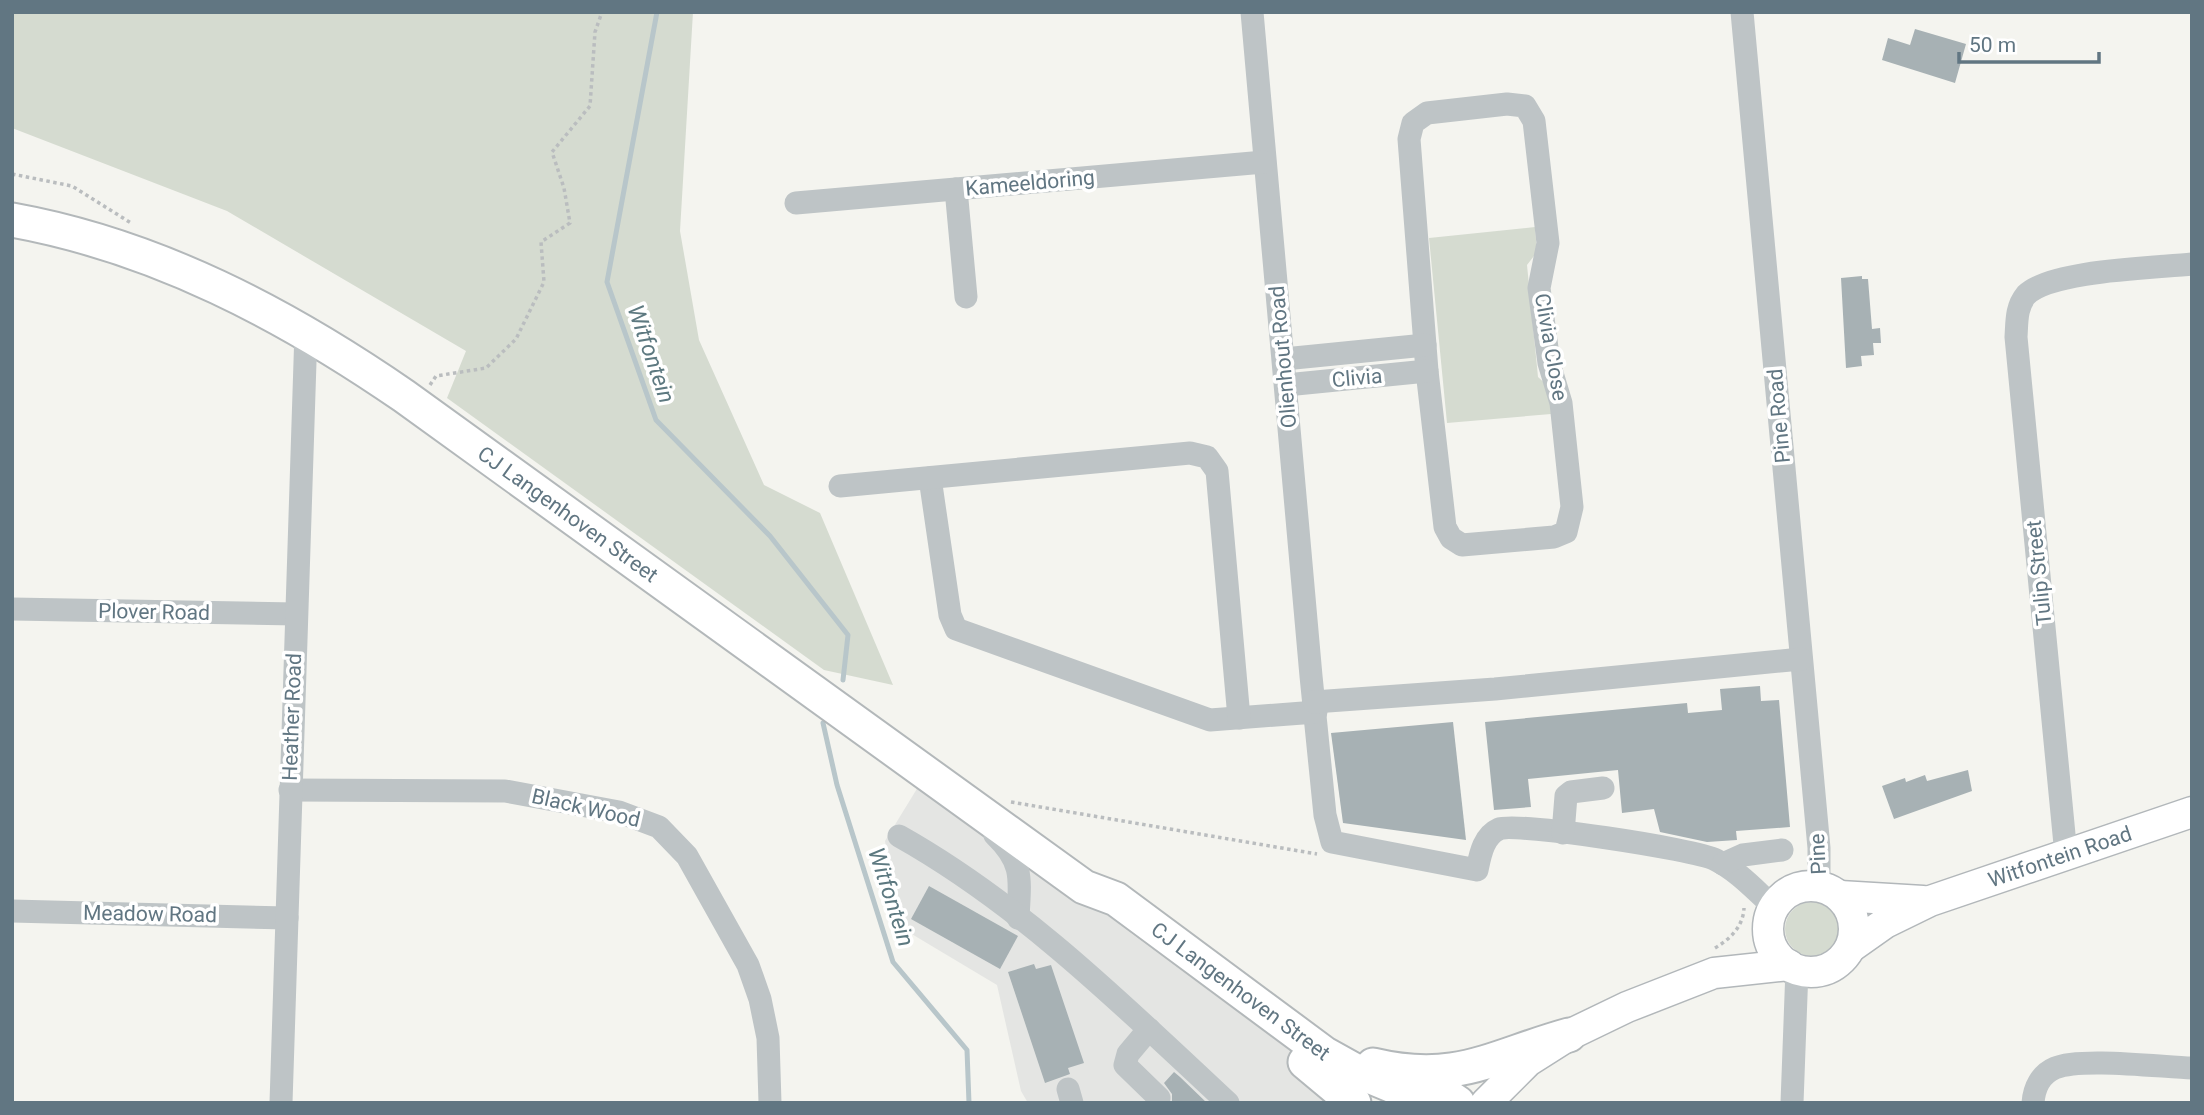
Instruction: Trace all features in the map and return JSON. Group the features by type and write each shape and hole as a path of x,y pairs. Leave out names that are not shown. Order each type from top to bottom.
{"highway":[{"name":"CJ Langenhoven Street","path":"12,220 79,234 153,260 227,291 306,331 404,396 1084,887 1105,913 1326,1077 1354,1103"},
{"name":"CJ Langenhoven Street","path":"1084,887 1116,899 1284,1025 1391,1096"},
{"path":"1284,1025 1356,1059 1388,1068 1422,1073 1473,1068 1569,1035"},
{"path":"1391,1096 1422,1085 1450,1097"}],"main road":[{"name":"Witfontein Road","path":"1851,947 1873,929 1930,901 2192,812"},
{"path":"1450,1097 1528,1061 1569,1035 1638,1002 1709,963 1771,915 1784,896 1797,889 1830,892 1854,925 1851,947 1840,962 1828,969 1809,972 1793,967 1709,963"},
{"name":"Witfontein Road","path":"1830,892 1930,901"},
{"path":"1771,915 1772,947 1793,967"},
{"path":"1486,1103 1528,1061"}],"street":[{"name":"Olienhout Road","path":"1252,12 1325,815 1332,842 1477,870 1483,845 1496,830 1511,826 1563,833"},
{"name":"Pine Road","path":"1742,12 1816,821"},
{"name":"Clivia Close","path":"1507,104 1525,106 1534,121 1547,231 1547,257 1539,288 1549,363 1561,403 1572,507 1566,532 1532,540 1469,546 1451,538 1445,527 1425,345 1410,131 1418,116 1427,113 1507,104"},
{"name":"Kameeldoring","path":"796,203 1264,162"},
{"path":"956,189 966,297"},
{"name":"Tulip Street","path":"2066,855 2016,337 2018,310 2027,294 2054,281 2078,275 2192,264"},
{"name":"Heather Road","path":"281,1103 289,790 306,331"},
{"name":"Clivia","path":"1284,359 1425,345"},
{"name":"Clivia","path":"1286,385 1427,371"},
{"path":"840,486 1190,453 1207,457 1217,471 1239,718"},
{"path":"930,478 950,615 956,629 1205,719 1239,718 1315,707 1801,659"},
{"name":"Plover Road","path":"12,609 296,614"},
{"path":"940,783 1014,854 1019,880 1018,918"},
{"path":"1603,788 1571,792 1566,796 1563,833 1696,853 1723,864 1771,915"},
{"name":"Black Wood","path":"289,790 505,791 619,812 659,827 687,856 748,965 760,999 768,1038 770,1103"},
{"name":"Pine","path":"1816,821 1830,892"},
{"path":"899,836 972,881 1018,918 1149,1029 1228,1103"},
{"path":"1723,864 1744,855 1782,850"},
{"name":"Meadow Road","path":"12,911 287,918"},
{"path":"1792,1103 1793,967"},
{"path":"1149,1029 1128,1054 1125,1065 1159,1098"},
{"path":"2033,1103 2041,1079 2058,1066 2079,1064 2192,1068"}],"path":[{"path":"430,385 436,376 486,368 516,339 544,282 541,242 570,223 564,188 552,152 590,106 595,32 602,12"},
{"path":"12,174 72,186 137,226"},
{"path":"420,377 440,392"},
{"path":"1012,810 1002,803 1319,854"},
{"path":"1709,963 1717,948 1736,931 1743,918 1744,900"}],"shaded area":[{"path":"12,12 693,12 680,231 699,340 764,485 820,513 893,685 824,670 447,398 466,351 227,211 12,128"},
{"path":"1535,227 1537,252 1527,265 1538,377 1550,388 1551,414 1447,423 1429,238"},
{"path":"926,774 1132,934 1326,1077 1354,1103 1028,1103 1021,1091 997,985 900,927 885,841"},
{"path":"1812,902 1831,910 1839,929 1831,948 1812,956 1793,948 1785,929 1793,910"}],"building":[{"path":"1915,29 1966,44 1955,83 1882,60 1888,38 1910,45"},
{"path":"1862,276 1862,279 1868,279 1872,329 1880,328 1881,343 1873,343 1874,355 1861,356 1862,366 1846,368 1841,278"},
{"path":"1760,686 1761,701 1779,700 1790,827 1736,831 1737,840 1707,842 1660,832 1654,809 1622,813 1618,770 1528,779 1531,807 1494,810 1485,722 1687,703 1688,713 1722,710 1720,689"},
{"path":"1453,722 1466,840 1343,823 1331,733"},
{"path":"1968,770 1972,791 1894,819 1882,786 1905,778 1906,782 1925,775 1927,781"},
{"path":"929,886 1018,936 1000,969 911,919"},
{"path":"1034,964 1036,969 1051,965 1084,1063 1068,1068 1070,1074 1045,1083 1008,972"},
{"path":"1174,1072 1207,1103 1172,1103 1172,1094 1164,1083"}],"waterway":[{"name":"Witfontein","path":"657,12 607,282 656,420 770,536 848,635 843,680"},
{"name":"Witfontein","path":"823,723 837,785 893,962 967,1050 969,1103"}]}
